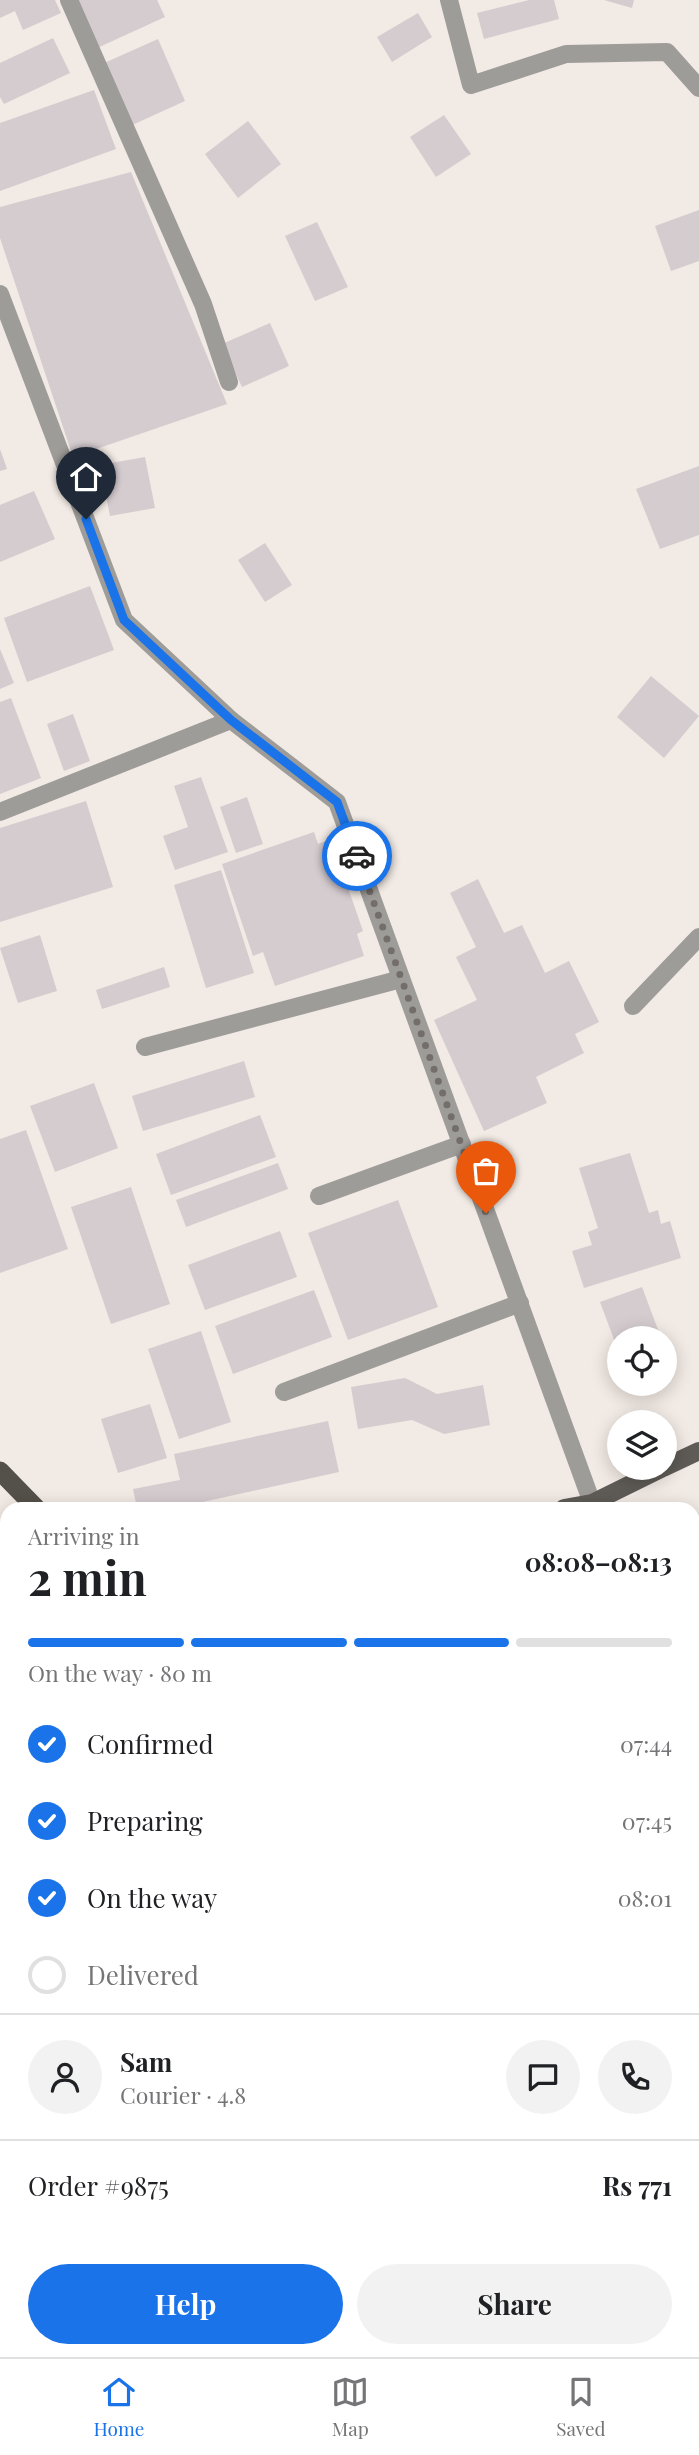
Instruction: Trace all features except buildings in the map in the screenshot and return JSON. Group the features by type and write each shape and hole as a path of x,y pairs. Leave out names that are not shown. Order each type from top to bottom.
{"highway":[{"path":"0,1471 30,1502"}],"main road":[{"path":"677,1462 699,1451"},
{"path":"594,1502 639,1480"}],"street":[{"path":"69,0 203,304 229,382"},
{"path":"449,0 471,85 566,54 667,52 699,88"},
{"path":"0,294 124,620 231,720 337,802 592,1502"},
{"path":"0,812 231,720"},
{"path":"633,1006 699,937"},
{"path":"145,1047 401,979"},
{"path":"319,1196 462,1144"},
{"path":"284,1392 520,1303"}],"way so far":[{"path":"357,856 486,1213"}],"route":[{"path":"86,519 124,620 231,720 337,802 357,856"}]}
